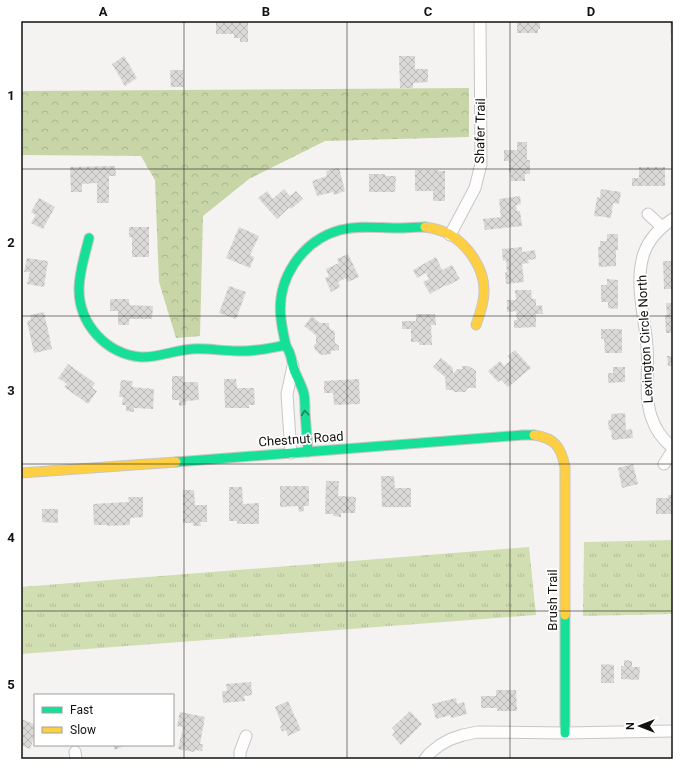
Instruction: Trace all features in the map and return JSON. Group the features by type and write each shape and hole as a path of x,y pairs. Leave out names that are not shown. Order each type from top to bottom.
{"street":[{"name":"Shafer Trail","path":"450,235 475,188 480,164 480,21"},
{"path":"648,214 662,227"},
{"name":"Lexington Circle North","path":"664,464 673,449 654,425 648,401 647,347 640,276 644,253 649,243 662,227 673,219"},
{"path":"308,452 304,392 286,346 280,316 280,306 282,290 288,274 299,257 311,245 338,231 363,227 392,228 415,226 433,228 450,235 462,243 471,254 483,278 484,294 476,325"},
{"path":"89,238 82,266 79,294 82,309 84,316 92,330 103,342 116,351 133,356 148,357 190,349 207,348 231,352 286,346"},
{"path":"291,453 287,394 293,366"},
{"name":"Chestnut Road","path":"21,473 523,436 542,436 550,439 560,450 564,458 565,467"},
{"name":"Brush Trail","path":"565,467 565,733"},
{"path":"425,759 440,745 451,739 478,732 565,733 673,731"},
{"path":"240,759 240,752 246,736"}],"green space":[{"path":"469,88 469,137 325,141 249,179 203,216 200,336 176,338 159,282 155,180 141,156 21,155 21,91"},
{"path":"673,540 673,614 583,616 584,542"},
{"path":"529,547 536,615 21,654 21,587"}],"building":[{"path":"248,21 248,42 240,42 240,38 234,38 234,34 216,34 216,22"},
{"path":"517,21 540,21 540,29 538,29 538,33 517,33"},
{"path":"670,21 673,21 673,41 671,41"},
{"path":"124,56 137,78 125,86 112,64"},
{"path":"399,56 415,56 415,69 428,69 428,82 413,83 413,88 400,88"},
{"path":"170,70 183,70 184,87 171,87"},
{"path":"517,142 527,142 527,160 530,160 530,174 525,174 525,181 511,181 509,161 504,161 504,150 517,150"},
{"path":"115,166 116,176 109,176 109,203 97,203 97,183 82,184 82,192 71,192 70,167"},
{"path":"639,167 665,167 665,186 632,186 632,178 639,178"},
{"path":"339,168 345,191 334,195 333,192 317,196 312,181 327,176 326,171"},
{"path":"415,170 445,171 445,201 433,201 433,191 415,191"},
{"path":"369,174 396,176 395,192 369,192"},
{"path":"284,189 290,196 296,191 303,199 291,209 290,207 277,219 258,198 267,191 273,199"},
{"path":"601,189 621,192 619,204 613,203 611,218 594,216 597,197 600,198"},
{"path":"520,196 521,204 516,205 517,211 520,211 522,226 485,230 483,219 501,217 499,199"},
{"path":"39,198 55,207 43,229 31,223 36,215 31,212"},
{"path":"129,227 149,227 149,257 132,257 132,237 129,237"},
{"path":"239,227 259,236 250,255 254,257 250,268 226,258"},
{"path":"607,234 618,234 616,266 599,267 598,247 600,247 600,241 607,241"},
{"path":"522,247 522,252 535,250 536,259 528,260 529,263 522,264 524,282 506,284 506,260 503,261 502,249"},
{"path":"348,254 359,277 348,282 346,278 338,282 340,287 331,292 325,278 329,276 326,269 339,263 337,259"},
{"path":"436,257 442,270 452,265 460,279 430,294 423,282 429,279 426,273 417,278 413,270"},
{"path":"27,258 48,261 44,287 27,284 30,272 24,272"},
{"path":"663,261 673,261 673,289 664,289"},
{"path":"607,279 618,280 618,309 608,308 608,302 601,302 601,285 607,285"},
{"path":"229,286 246,292 236,319 219,313"},
{"path":"515,290 531,290 532,299 536,299 536,306 542,305 543,314 536,314 536,327 514,328 514,320 517,320 516,311 507,312 507,300 516,300"},
{"path":"110,299 129,299 129,305 153,306 152,319 129,319 129,325 118,325 118,311 110,311"},
{"path":"666,303 673,303 673,333 666,333"},
{"path":"44,312 52,349 34,353 27,321 31,320 30,315"},
{"path":"416,314 435,314 436,325 431,325 432,345 419,345 419,342 411,342 411,329 402,329 402,321 416,321"},
{"path":"312,316 320,323 329,323 329,328 335,332 335,343 339,346 339,350 331,351 331,354 321,355 315,350 314,345 316,343 316,335 304,326"},
{"path":"601,329 622,329 622,353 605,353 604,339 601,339"},
{"path":"515,350 531,368 508,387 501,380 498,382 488,371 500,361 504,366 511,360 508,356"},
{"path":"667,356 673,356 673,366 668,366"},
{"path":"441,358 453,368 453,374 457,369 463,369 462,366 469,366 476,371 476,388 468,388 465,392 446,390 445,377 433,367"},
{"path":"68,364 95,383 92,388 97,391 88,404 64,387 67,384 58,378"},
{"path":"613,367 625,367 625,382 608,383 608,373 613,373"},
{"path":"172,376 183,376 183,382 198,382 199,400 186,401 186,405 179,406 179,400 172,400"},
{"path":"224,379 236,379 237,388 254,388 255,405 249,405 249,408 225,408"},
{"path":"359,379 360,404 334,405 333,393 324,393 324,381"},
{"path":"121,380 133,381 132,387 154,389 153,409 134,408 134,412 126,411 126,405 122,405 123,397 119,397"},
{"path":"625,413 626,430 632,429 633,438 612,440 608,420 611,420 611,414"},
{"path":"633,464 638,484 622,488 618,468"},
{"path":"381,476 394,476 395,488 411,488 411,507 382,507"},
{"path":"326,481 339,481 338,496 356,497 355,513 341,513 341,517 333,516 334,514 325,514"},
{"path":"280,486 309,486 309,506 304,506 304,511 299,512 298,506 280,507"},
{"path":"229,487 242,487 243,504 259,503 259,524 237,524 237,521 229,521"},
{"path":"183,490 194,490 195,505 207,505 207,522 200,522 201,526 193,526 193,523 183,523"},
{"path":"668,495 673,495 673,514 656,514 656,498 668,498"},
{"path":"128,497 143,497 143,517 130,518 130,525 94,525 93,504 129,502"},
{"path":"42,509 58,509 58,523 42,522"},
{"path":"624,660 632,661 632,667 640,667 639,680 621,679 621,666 624,666"},
{"path":"601,664 614,665 614,683 601,683"},
{"path":"251,682 252,695 244,696 245,701 223,703 222,691 227,691 226,684"},
{"path":"496,690 516,690 517,711 497,711 497,708 481,708 481,696 496,696"},
{"path":"456,698 457,704 464,702 467,714 451,718 451,715 436,719 432,704"},
{"path":"288,701 301,730 288,736 286,730 282,732 280,726 282,725 275,707"},
{"path":"410,711 422,724 401,745 392,735 395,731 392,728"},
{"path":"180,712 205,717 200,744 203,744 202,751 195,750 194,752 178,749 183,727 177,726"},
{"path":"21,719 34,724 34,737 30,749 21,745"},
{"path":"113,746 124,746 115,750"}],"traffic: fast":[{"path":"308,452 304,394 294,370 282,329 280,304 287,277 294,264 303,253 326,235 347,228 425,227"},
{"path":"89,238 80,276 80,302 89,325 97,335 117,350 128,355 147,357 192,349 250,351 286,345"},
{"path":"176,462 534,435"},
{"path":"565,615 565,733"}],"traffic: slow":[{"path":"425,227 449,234 463,244 474,258 484,283 483,304 476,325"},
{"path":"534,435 547,438 556,445 559,449 565,467 565,615"},
{"path":"21,473 176,462"}]}
